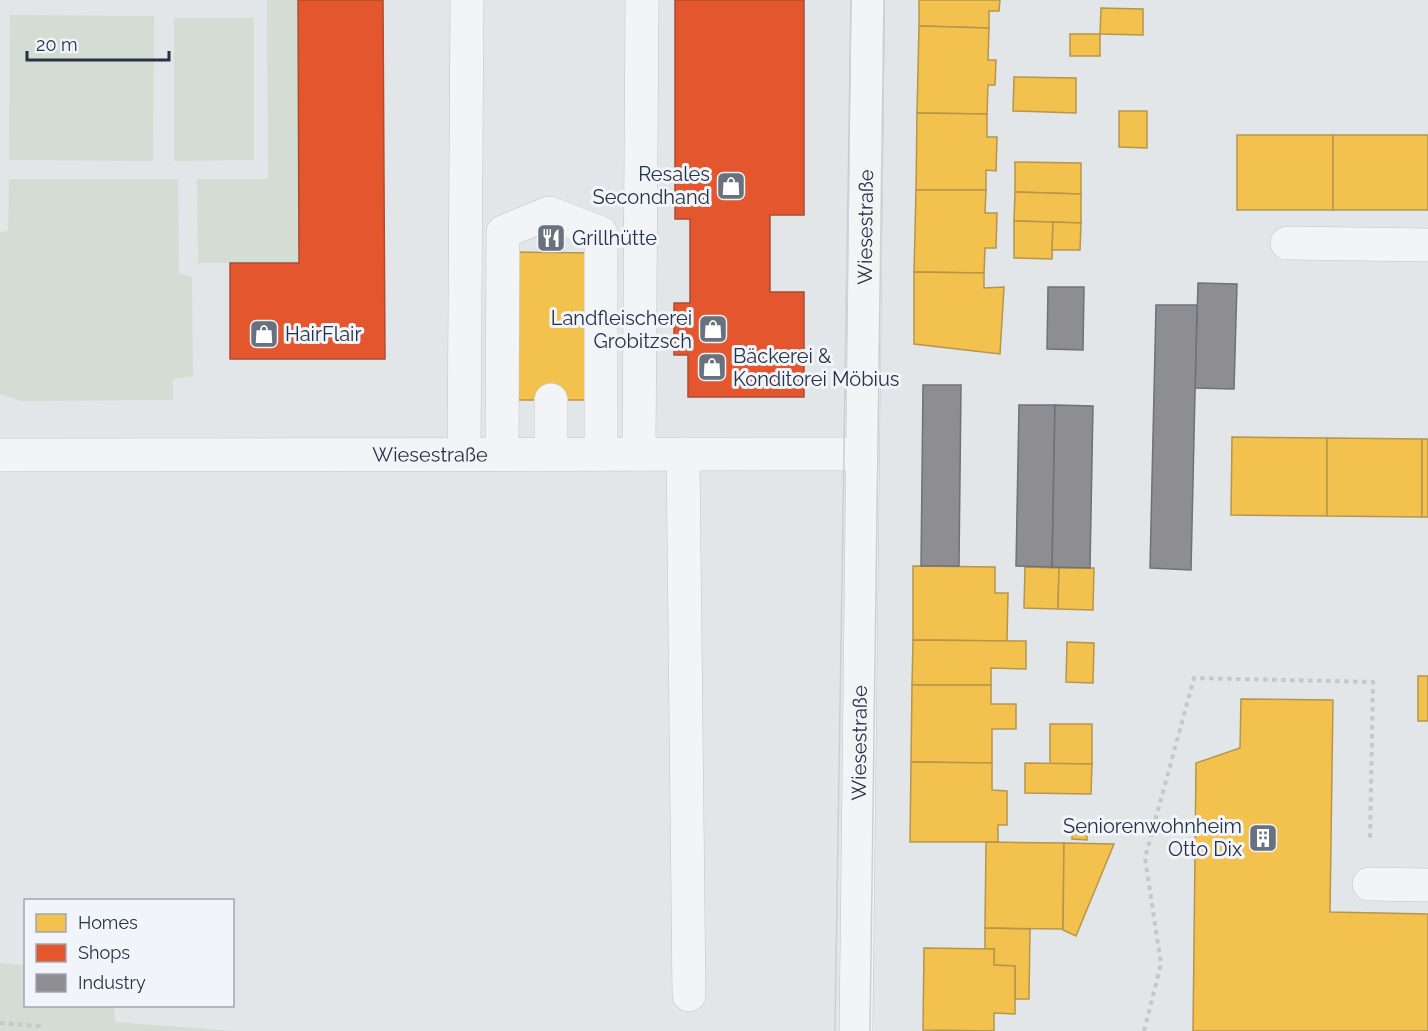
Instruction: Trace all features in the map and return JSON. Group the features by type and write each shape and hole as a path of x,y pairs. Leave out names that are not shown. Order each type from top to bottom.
{"street":[{"path":"464,454 467,0"},
{"path":"639,454 642,0"},
{"name":"Wiesestraße","path":"856,1031 868,0"},
{"path":"502,454 503,232 549,213 601,232 601,454"},
{"path":"1287,243 1428,245"},
{"path":"551,400 551,454"},
{"name":"Wiesestraße","path":"0,454 862,454"},
{"path":"683,454 689,995"},
{"path":"1369,884 1428,885"}],"path":[{"path":"1144,1031 1161,964 1145,858 1194,678 1373,682 1369,884"},
{"path":"0,1023 39,1026 38,1031"}],"shaded area":[{"path":"267,0 298,0 299,263 198,263 197,179 268,179"},
{"path":"10,15 154,16 153,161 9,160"},
{"path":"174,18 254,18 254,160 174,161"},
{"path":"9,179 178,179 179,273 192,277 193,376 173,379 173,400 21,401 0,394 0,232 8,231"},
{"path":"0,963 24,965 24,1007 114,1007 115,1022 234,1031 0,1031"}],"building: Homes":[{"path":"919,0 1000,0 999,11 989,11 989,28 919,26"},
{"path":"1101,8 1143,9 1143,35 1100,34"},
{"path":"919,26 989,28 988,60 996,60 995,85 988,85 987,114 917,113"},
{"path":"1070,34 1100,34 1100,56 1070,56"},
{"path":"1014,77 1076,78 1076,113 1013,111"},
{"path":"1119,111 1147,111 1147,148 1119,147"},
{"path":"917,113 987,114 987,137 997,137 996,171 986,170 986,190 916,190"},
{"path":"1237,135 1333,135 1333,210 1237,210"},
{"path":"1333,135 1428,135 1428,210 1333,210"},
{"path":"1015,162 1081,163 1081,194 1015,192"},
{"path":"916,190 986,190 985,213 997,213 996,248 985,248 984,273 914,272"},
{"path":"1015,192 1081,194 1081,223 1014,221"},
{"path":"1014,221 1053,222 1052,259 1014,258"},
{"path":"1053,222 1081,223 1080,250 1052,250"},
{"path":"512,252 592,253 591,400 511,400"},
{"path":"914,272 984,273 984,288 1004,287 1000,354 914,344"},
{"path":"1232,437 1327,438 1327,516 1231,515"},
{"path":"1327,438 1422,439 1422,517 1327,516"},
{"path":"1422,439 1428,439 1428,517 1422,517"},
{"path":"913,566 995,567 995,593 1008,593 1007,641 913,640"},
{"path":"1025,567 1059,568 1058,609 1024,608"},
{"path":"1059,568 1094,568 1093,610 1058,609"},
{"path":"913,640 1026,641 1026,669 991,668 991,685 912,685"},
{"path":"1067,642 1094,643 1093,683 1066,682"},
{"path":"1418,676 1428,676 1428,721 1418,721"},
{"path":"912,685 991,685 991,704 1016,704 1016,729 992,729 992,763 911,762"},
{"name":"Seniorenwohnheim Otto Dix","path":"1241,699 1333,700 1330,912 1428,914 1428,1031 1193,1031 1196,763 1240,748"},
{"path":"1050,724 1092,724 1092,764 1050,764"},
{"path":"911,762 992,763 992,790 1007,791 1007,825 998,825 998,842 910,842"},
{"path":"1025,763 1092,764 1091,794 1025,793"},
{"path":"1072,825 1087,825 1087,840 1072,839"},
{"path":"986,842 1064,843 1063,929 985,928"},
{"path":"1064,843 1114,844 1076,936 1063,930"},
{"path":"985,928 1030,929 1029,999 1015,999 1015,966 994,965 994,949 985,949"},
{"path":"924,948 994,949 994,965 1015,966 1015,1014 994,1013 994,1031 923,1030"}],"building: Shops":[{"path":"298,0 383,0 385,359 230,359 230,263 299,263"},
{"path":"675,0 804,0 804,215 770,215 770,292 804,292 804,397 688,397 688,355 674,355 674,303 690,303 690,219 675,219"}],"building: Industry":[{"path":"1198,283 1237,284 1234,389 1195,388"},
{"path":"1048,287 1084,287 1083,350 1047,349"},
{"path":"1156,305 1197,305 1191,570 1150,568"},
{"path":"923,385 961,385 959,566 921,566"},
{"path":"1019,405 1055,405 1052,567 1016,566"},
{"path":"1055,405 1093,406 1090,568 1052,567"}],"tram line":[{"path":"835,1031 851,0"},
{"path":"870,1031 884,0"}],"place":[{"name":"Resales Secondhand","path":"731,186"},
{"name":"Grillhütte","path":"551,238"},
{"name":"Landfleischerei Grobitzsch","path":"713,329"},
{"name":"HairFlair","path":"264,334"},
{"name":"Bäckerei & Konditorei Möbius","path":"712,367"},
{"name":"Seniorenwohnheim Otto Dix","path":"1263,838"}]}
